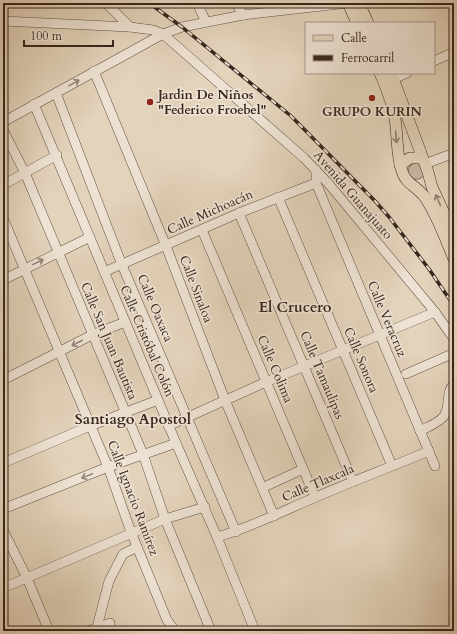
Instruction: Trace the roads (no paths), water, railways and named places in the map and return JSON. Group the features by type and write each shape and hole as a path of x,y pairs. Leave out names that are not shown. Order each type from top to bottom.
{"main road":[{"path":"348,3 357,22"},
{"path":"359,3 368,22"},
{"path":"387,77 425,165 449,236 454,259"},
{"path":"387,77 395,118 397,149 404,177 423,195 449,236"},
{"path":"400,165 410,158 425,165"},
{"path":"408,182 420,181 425,165"}],"street":[{"path":"106,3 130,27"},
{"path":"197,3 206,22"},
{"path":"236,3 243,15"},
{"path":"3,122 163,34 182,27 278,7 348,3"},
{"path":"3,21 130,27 153,30 163,34"},
{"name":"Avenida Guanajuato","path":"163,34 316,170 434,312 454,339"},
{"path":"435,61 454,52"},
{"name":"Calle Sinaloa","path":"94,71 166,246 225,400 274,516"},
{"path":"387,77 402,74"},
{"name":"Calle Oaxaca","path":"56,93 122,265 188,416 236,532"},
{"name":"Calle Cristóbal Colón","path":"34,104 57,155 168,426 205,507 255,631"},
{"name":"Calle San Juan Bautista","path":"3,130 25,173 143,454 165,519 211,631"},
{"path":"425,165 454,153"},
{"path":"3,184 57,155"},
{"path":"316,170 316,183"},
{"name":"Calle Michoacán","path":"104,272 239,213 316,183"},
{"name":"Calle Veracruz","path":"316,183 435,466"},
{"name":"Calle Sonora","path":"278,197 392,466"},
{"name":"Calle Tamaulipas","path":"239,213 353,482"},
{"name":"Calle Ignacio Ramírez","path":"3,218 108,467 131,532 168,620 175,631"},
{"name":"Calle Colima","path":"202,230 315,497"},
{"path":"3,280 90,236"},
{"path":"449,236 454,267"},
{"path":"168,426 266,382 342,350 380,336 434,312"},
{"path":"3,380 92,335 125,322"},
{"path":"406,374 454,353"},
{"path":"420,431 440,420 444,416 449,391 454,384"},
{"path":"3,463 90,426 158,400"},
{"path":"3,509 108,467 176,443"},
{"name":"Calle Tlaxcala","path":"217,537 236,532 315,497 428,452"},
{"path":"262,488 303,469"},
{"path":"3,588 131,532 165,519 205,507"},
{"path":"3,530 49,631"},
{"path":"93,629 110,581 123,554 138,547"},
{"path":"168,620 168,631"},
{"path":"93,629 110,623"}],"railway":[{"path":"149,3 182,27 291,116 389,217 429,269 454,306"}],"place":[{"name":"GRUPO KURIN","path":"372,98"},
{"name":"Jardin De Niños \"Federico Froebel\"","path":"150,102"}],"district":[{"name":"El Crucero","path":"295,307"},
{"name":"Santiago Apostol","path":"133,419"}]}
